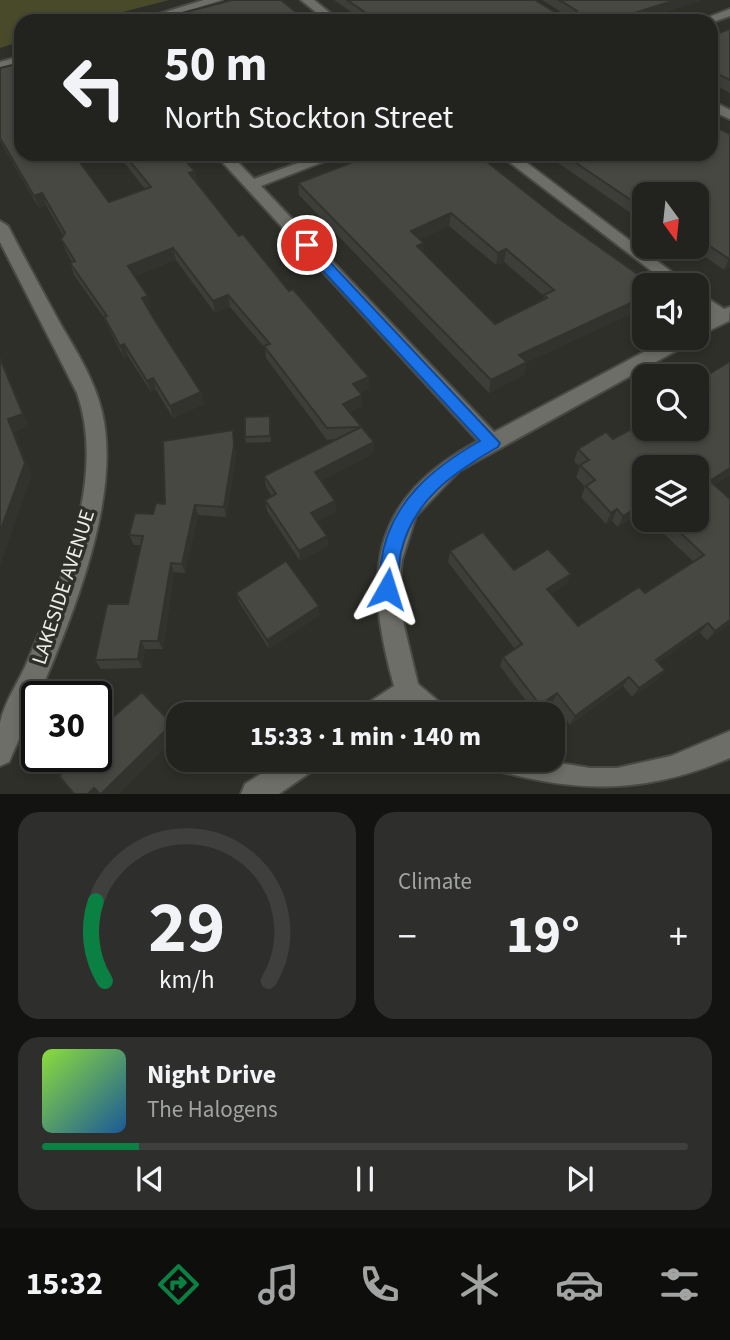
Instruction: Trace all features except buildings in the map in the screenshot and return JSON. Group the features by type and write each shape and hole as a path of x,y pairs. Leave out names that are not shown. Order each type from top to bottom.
{"street":[{"path":"167,14 216,0"},
{"path":"307,0 325,14"},
{"path":"229,161 492,443"},
{"path":"251,185 317,161"},
{"path":"515,161 665,273"},
{"name":"LAKESIDE AVENUE","path":"0,226 83,384 93,413 97,464 84,535 49,642 0,753"},
{"path":"709,305 726,315"},
{"path":"709,324 726,315"},
{"path":"420,702 408,692 394,643 387,589 391,552 405,516 425,489 452,465 662,350"},
{"path":"393,702 408,692"},
{"path":"530,772 545,778 609,786 641,782 684,768 730,744"},
{"path":"255,794 288,772"}],"green space":[{"path":"0,0 169,0 115,14 14,14 14,43 0,48"}],"route":[{"path":"307,245 492,443 452,465 425,489 405,516 391,552 387,589"}]}
